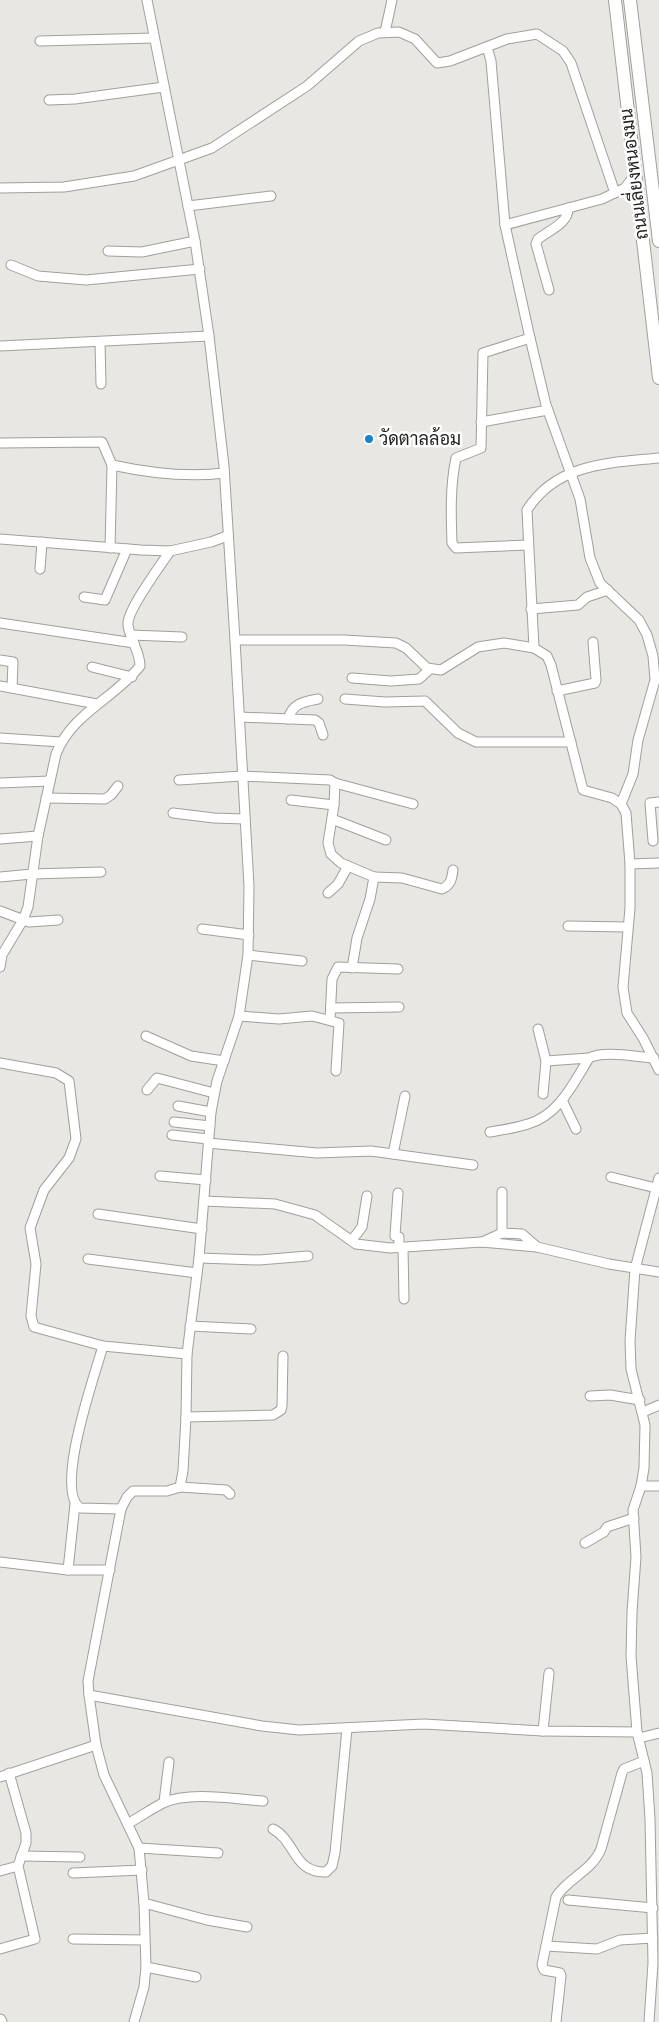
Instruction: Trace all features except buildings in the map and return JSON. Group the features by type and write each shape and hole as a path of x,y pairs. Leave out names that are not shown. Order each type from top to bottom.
{"highway":[{"name":"ถนนเลี่ยงหนองมน","path":"615,0 659,378"},
{"name":"ถนนเลี่ยงหนองมน","path":"630,0 634,40 656,183 659,241"},
{"path":"619,43 634,40"}],"street":[{"path":"147,0 195,241 209,336 224,473 240,717 248,886 248,955 239,1016 214,1093 211,1112 202,1230 187,1354 186,1417 183,1471 180,1487"},
{"path":"385,32 393,1"},
{"path":"0,188 64,187 134,176 212,148 307,86 360,42 378,33 399,32 415,39 437,63 450,61 507,39 537,34 563,51 571,63 615,193"},
{"path":"40,41 154,38"},
{"path":"487,47 491,61 505,225 548,410 580,499 590,558 600,583 639,620 647,635 654,656 655,680 640,732 634,774 621,804"},
{"path":"49,100 75,99 164,88"},
{"path":"505,225 602,199 625,188 634,176"},
{"path":"188,206 272,196"},
{"path":"549,290 536,244 538,239 565,220 569,214 568,208"},
{"path":"108,251 142,252 195,241"},
{"path":"11,265 38,276 86,280 200,269"},
{"path":"0,346 209,336"},
{"path":"528,545 456,548 452,543 451,510 456,458 481,448 483,353 530,338"},
{"path":"100,342 101,384"},
{"path":"481,422 548,410"},
{"path":"0,443 102,442 112,465 110,548"},
{"path":"534,648 527,510 536,496 551,483 570,472 620,462 659,458"},
{"path":"112,465 184,476 224,473"},
{"path":"0,539 170,551 227,536"},
{"path":"40,569 42,542"},
{"path":"84,597 105,600 127,549"},
{"path":"0,967 4,944 23,920 28,907 38,836 61,742 75,723 132,677 140,666 140,657 128,622 129,615 170,551"},
{"path":"531,609 578,605 587,597 608,590"},
{"path":"0,623 133,639 182,637"},
{"path":"235,640 344,640 396,644 406,648 430,670"},
{"path":"557,692 595,683 594,642"},
{"path":"352,678 391,681 419,679 430,670 441,670 478,647 504,643 534,648 547,656 552,665 557,692 583,790 612,798 621,804 626,813 630,864 630,908 623,987 628,1013 659,1070"},
{"path":"0,660 14,662 12,688"},
{"path":"92,667 132,677"},
{"path":"0,686 97,704"},
{"path":"288,719 290,711 300,703 318,699"},
{"path":"345,699 385,702 425,701 458,734 476,742 571,742"},
{"path":"240,717 315,720 319,723 323,735"},
{"path":"0,738 61,742"},
{"path":"179,780 242,776 330,780 413,804"},
{"path":"0,783 50,781"},
{"path":"335,783 334,805 328,843 331,854 341,863 374,877 402,878 442,889 448,886 453,870"},
{"path":"46,798 105,799 112,795 118,786"},
{"path":"291,800 334,805"},
{"path":"654,841 650,803 659,802"},
{"path":"173,813 214,818 245,819"},
{"path":"332,819 386,840"},
{"path":"0,838 38,836"},
{"path":"630,864 659,863"},
{"path":"328,893 338,884 348,866"},
{"path":"0,877 101,872"},
{"path":"352,968 357,938 370,899 374,877"},
{"path":"0,911 29,922 58,920"},
{"path":"568,926 627,928"},
{"path":"202,929 249,935"},
{"path":"248,955 302,962"},
{"path":"330,1020 332,979 338,967 398,969"},
{"path":"331,1008 399,1007"},
{"path":"239,1016 279,1019 312,1016 338,1022 336,1071"},
{"path":"538,1029 546,1061 543,1094"},
{"path":"146,1036 191,1056 224,1061"},
{"path":"546,1061 589,1058 595,1055 654,1058"},
{"path":"490,1132 527,1125 551,1112 562,1100 589,1058"},
{"path":"0,1063 56,1073 69,1082 76,1139 69,1158 44,1190 30,1228 36,1264 31,1316 34,1327 103,1346 187,1354"},
{"path":"148,1090 157,1078 214,1093"},
{"path":"393,1154 405,1096"},
{"path":"562,1100 576,1129"},
{"path":"178,1106 211,1112"},
{"path":"174,1122 210,1126"},
{"path":"172,1135 208,1141 317,1153 371,1151 473,1165"},
{"path":"160,1176 206,1180"},
{"path":"612,1177 658,1183 635,1269 630,1341 632,1369 645,1425 644,1468 634,1510 636,1557 631,1656 638,1735 647,1773 655,1904 649,2022"},
{"path":"502,1192 502,1233"},
{"path":"398,1193 395,1236 399,1237 401,1248 404,1299"},
{"path":"352,1240 362,1227 367,1196"},
{"path":"204,1200 274,1204 315,1215 356,1244 401,1248 481,1242 537,1247 635,1269 659,1272"},
{"path":"650,1210 659,1214"},
{"path":"98,1214 202,1230"},
{"path":"481,1242 502,1233 522,1234 537,1247"},
{"path":"199,1258 259,1260 308,1256"},
{"path":"88,1258 197,1273"},
{"path":"190,1326 251,1329"},
{"path":"68,1570 75,1504 71,1492 72,1461 103,1346"},
{"path":"186,1417 273,1416 279,1413 282,1406 283,1356"},
{"path":"590,1396 610,1395 640,1400"},
{"path":"643,1412 659,1405"},
{"path":"641,1486 659,1486"},
{"path":"134,2022 144,1987 146,1967 140,1848 104,1775 96,1745 88,1695 88,1681 122,1509 127,1497 133,1491 168,1491 180,1487 226,1490 230,1494"},
{"path":"75,1504 80,1508 122,1509"},
{"path":"585,1543 604,1532 607,1527 634,1518"},
{"path":"0,1562 68,1570 110,1570"},
{"path":"543,1731 549,1673"},
{"path":"88,1695 262,1726 299,1730 424,1724 543,1731 638,1735 659,1734"},
{"path":"273,1829 284,1836 296,1858 304,1866 322,1872 329,1870 332,1866 336,1853 347,1729"},
{"path":"0,1949 35,1939 18,1866 26,1843 26,1833 4,1775 96,1745"},
{"path":"556,2022 562,1976 560,1973 542,1969 556,1897 561,1890 596,1859 601,1848 622,1773 624,1769 644,1761"},
{"path":"164,1802 169,1762"},
{"path":"129,1823 164,1802 205,1797 263,1801"},
{"path":"140,1848 218,1854"},
{"path":"21,1856 80,1857"},
{"path":"0,1871 18,1866"},
{"path":"73,1873 142,1870"},
{"path":"568,1900 655,1904"},
{"path":"144,1904 206,1920 247,1927"},
{"path":"73,1938 144,1940"},
{"path":"546,1946 597,1949 620,1940 653,1938"},
{"path":"146,1967 196,1977"}],"place":[{"name":"วัดตาลล้อม","path":"369,439"}]}
